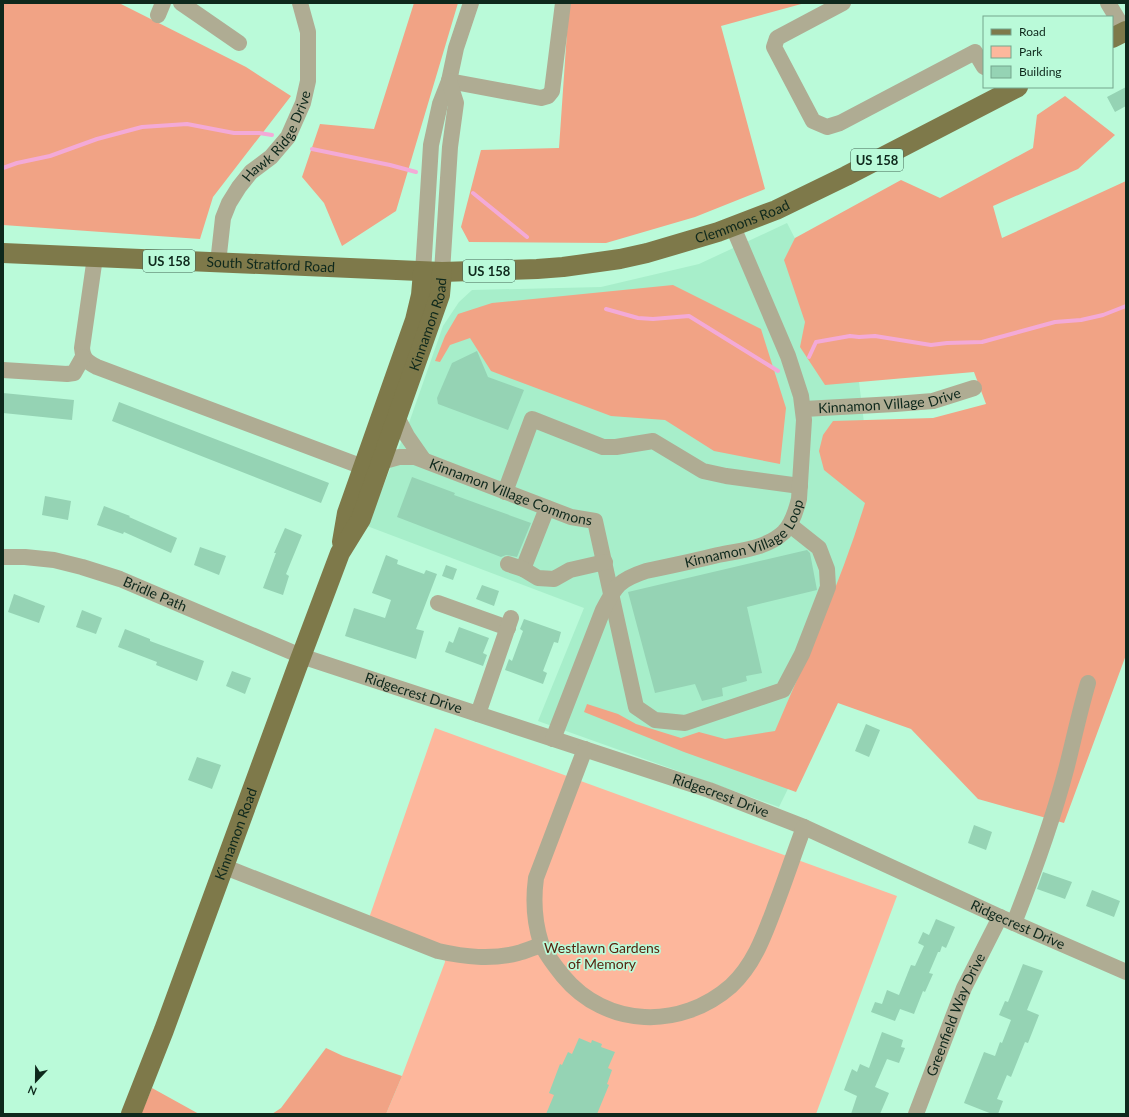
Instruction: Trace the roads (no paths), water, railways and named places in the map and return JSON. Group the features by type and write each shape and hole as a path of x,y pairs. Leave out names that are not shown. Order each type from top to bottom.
{"main road":[{"name":"Clemmons Road","path":"432,272 537,269 599,262 647,253 733,227 802,198 1006,90"},
{"name":"South Stratford Road","path":"3,253 432,272"},
{"name":"Kinnamon Road","path":"372,465 398,417 440,295 432,272"},
{"name":"Kinnamon Road","path":"130,1114 164,1030 225,868 301,656 340,553 361,519 372,465 415,320 421,294 432,272"}],"street":[{"path":"181,3 239,43"},
{"name":"Hawk Ridge Drive","path":"218,263 223,218 229,203 251,172 271,157 288,137 303,103 308,81 308,32 300,3"},
{"name":"Kinnamon Road","path":"432,272 431,145 440,104 449,81 456,48 471,3"},
{"path":"449,81 541,98 548,96 552,91 563,3"},
{"path":"843,3 777,38 774,47 813,121 827,127 840,123 975,52 983,65"},
{"path":"1108,3 1121,34"},
{"name":"Kinnamon Road","path":"432,272 456,103 449,81"},
{"path":"431,145 450,147"},
{"name":"Kinnamon Village Loop","path":"553,739 603,610 621,581 646,571 760,547 777,537 790,525 796,510 799,499 804,409 798,382 733,227"},
{"path":"3,370 68,374 74,373 83,357 82,348 95,257"},
{"path":"83,357 97,367 372,465"},
{"name":"Kinnamon Village Drive","path":"804,409 933,401 974,388"},
{"path":"398,417 407,436 423,459"},
{"path":"505,492 532,419 603,447 616,447 653,441 703,471 726,476 800,486"},
{"name":"Kinnamon Village Commons","path":"372,465 406,456 423,459 571,517 595,521 636,707 655,720 686,723 783,690 802,654 828,587 827,569 819,548 790,525"},
{"path":"547,508 516,567 538,578 554,579 570,570 605,562"},
{"name":"Bridle Path","path":"3,558 25,557 54,560 120,579 301,656"},
{"path":"438,603 509,623 478,714"},
{"name":"Ridgecrest Drive","path":"301,656 709,790 804,827 1000,917 1126,972"},
{"path":"1014,923 1036,868 1050,825 1088,683"},
{"path":"585,749 536,878 533,896 534,909 542,945 553,965 569,984 585,997 610,1010 633,1017 672,1015 689,1011 705,1004 728,989 747,969 766,932 804,827"},
{"path":"225,868 438,951 456,955 497,957 519,953 542,945"},
{"name":"Greenfield Way Drive","path":"916,1114 964,988 1000,917"}],"waterway":[{"path":"3,168 17,163 50,156 97,139 142,127 187,124 234,133 259,133 272,135"},
{"path":"312,149 390,165 416,172"},
{"path":"473,193 527,237"},
{"path":"809,357 816,342 850,336 875,336 931,345 982,342 1055,322 1081,320 1103,315 1126,306"},
{"path":"606,309 638,318 653,319 689,316 778,371"}],"park label":[{"name":"Westlawn Gardens of Memory","path":"602,956"}]}
